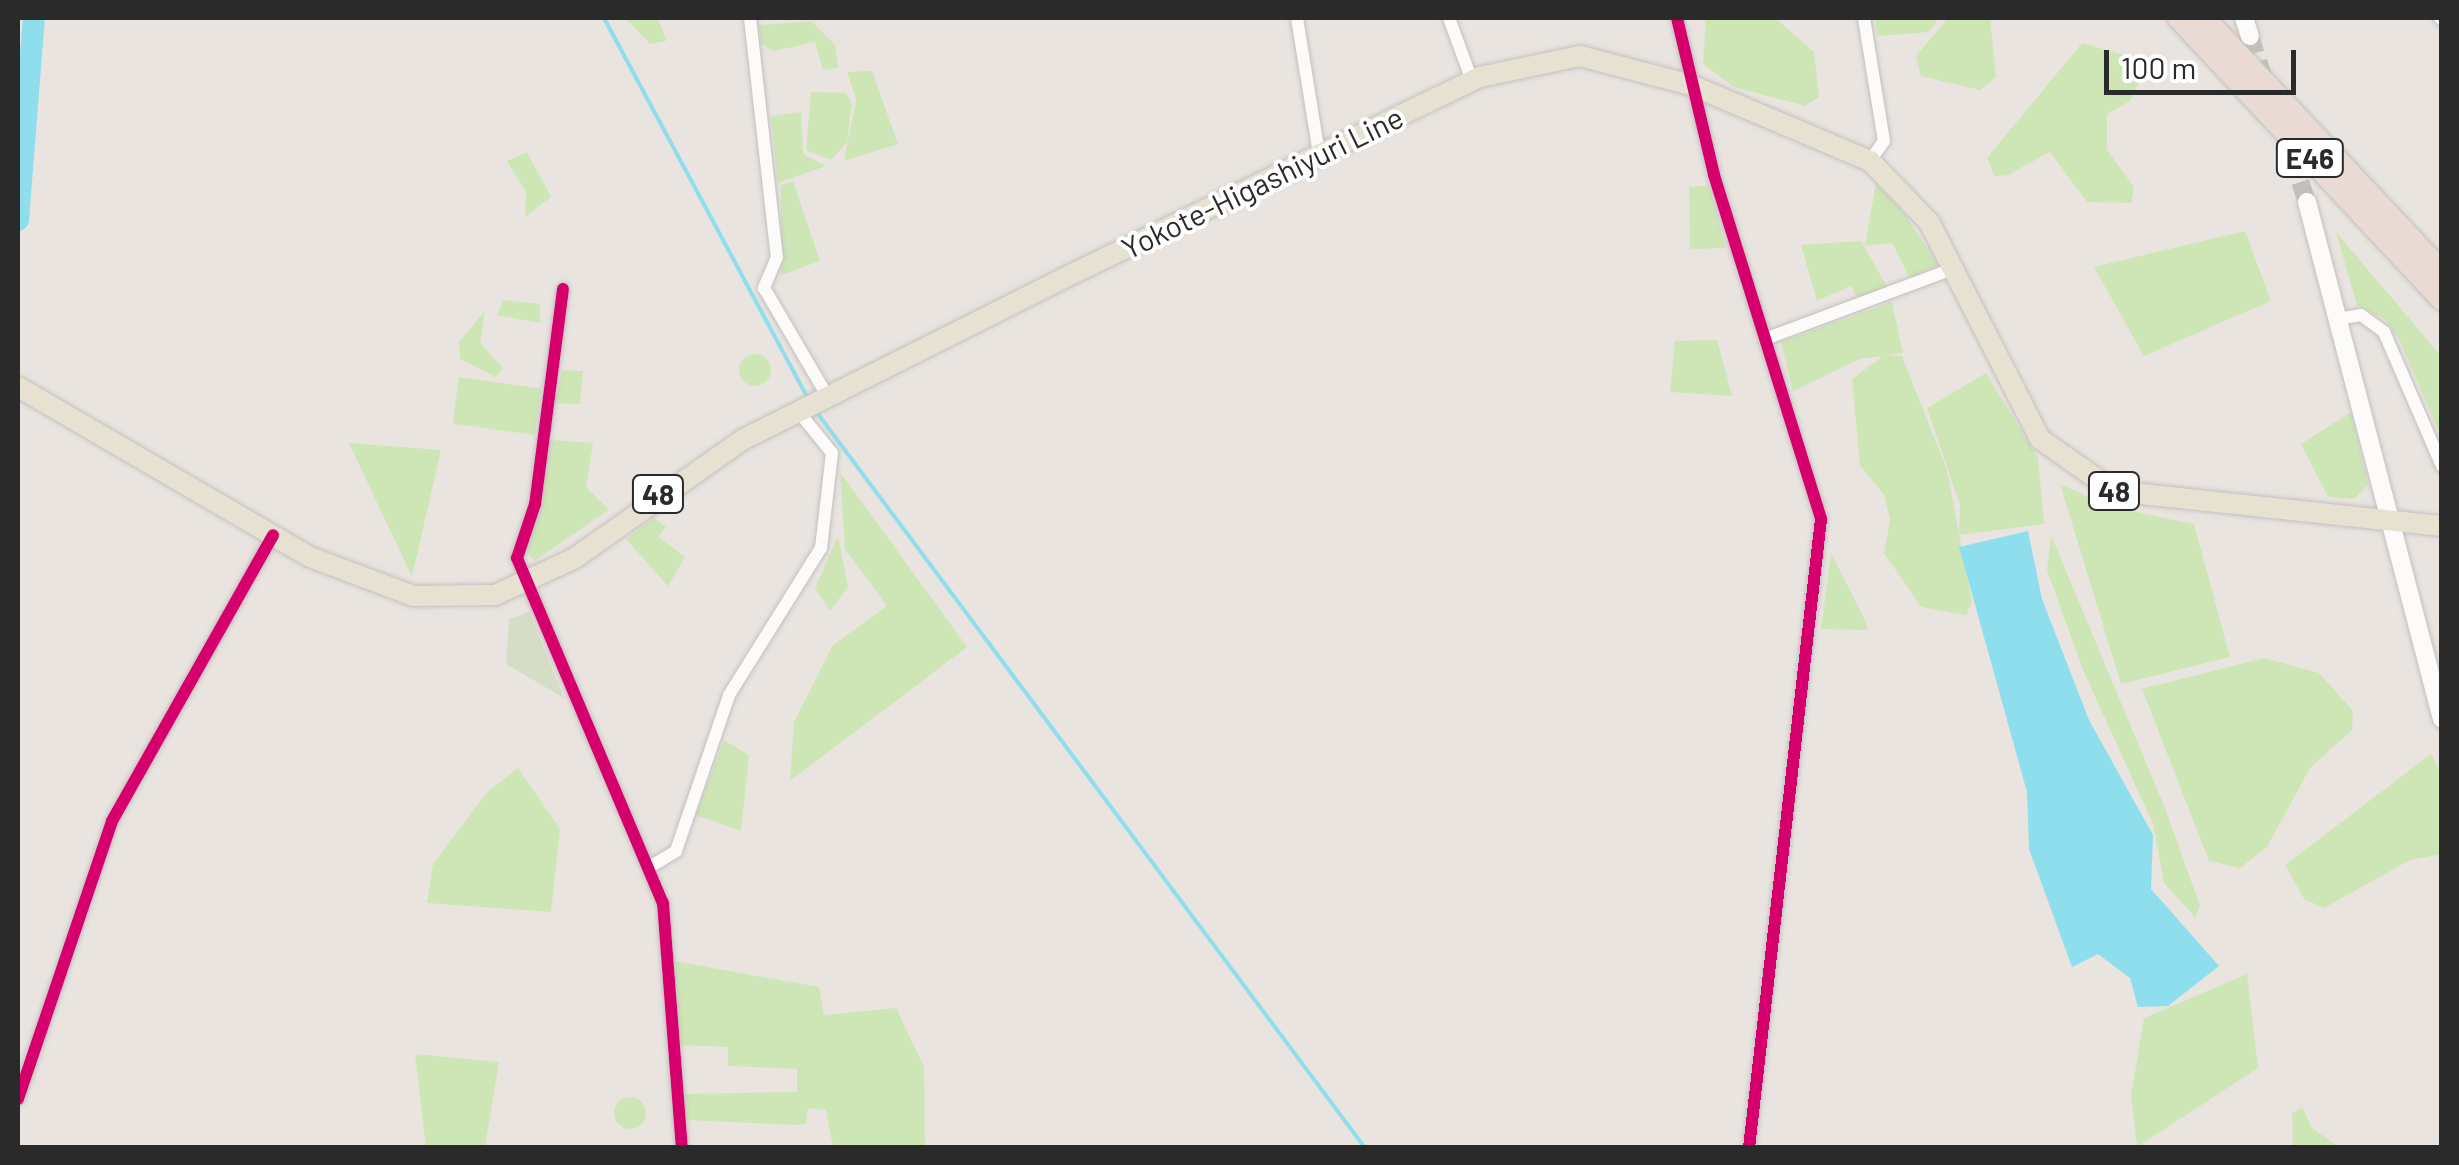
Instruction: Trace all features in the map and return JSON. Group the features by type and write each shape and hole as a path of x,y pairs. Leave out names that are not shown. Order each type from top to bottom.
{"highway":[{"name":"E46","path":"2179,18 2442,299"},
{"name":"E46","path":"2204,18 2442,272"}],"main road":[{"name":"Yokote-Higashiyuri Line","path":"18,387 46,399 274,536 414,596 460,599 524,585 575,558 679,477 798,411 1319,154 1472,81 1548,56 1580,56 1692,85 1870,162 1920,207 2024,412 2075,469 2148,498 2442,526"},
{"path":"2308,202 2342,318 2442,719"}],"street":[{"path":"750,18 777,256 764,288 828,396"},
{"path":"1296,18 1319,154"},
{"path":"1449,18 1472,81"},
{"path":"1676,18 1694,61 1692,85 1821,520 1749,1148"},
{"path":"1864,18 1884,141 1870,162"},
{"path":"1766,339 1952,269"},
{"path":"563,289 535,504 517,558 524,585 663,904 682,1148"},
{"path":"2342,318 2361,314 2384,332 2442,466"},
{"path":"648,868 676,851 728,696 821,548 832,453 798,411"},
{"path":"18,1098 112,822 274,536"}],"green space":[{"path":"625,18 658,18 666,41 650,44"},
{"path":"1706,18 1775,18 1814,52 1819,97 1805,106 1734,87 1703,64"},
{"path":"1875,18 1939,18 1929,32 1878,36"},
{"path":"1948,18 1990,18 1996,77 1980,90 1921,76 1916,56"},
{"path":"811,21 835,45 838,68 823,70 815,42 774,51 761,44 759,25"},
{"path":"2082,43 2127,56 2142,76 2130,101 2107,114 2107,150 2134,187 2131,203 2087,202 2050,152 2008,175 1994,176 1987,158"},
{"path":"872,71 898,144 844,161 856,100 847,72"},
{"path":"811,92 846,93 852,103 847,142 831,160 806,150"},
{"path":"801,112 803,154 826,166 778,183 771,116"},
{"path":"527,152 551,197 525,217 526,192 507,161"},
{"path":"793,181 820,261 781,275 781,185"},
{"path":"1876,183 1905,215 1939,265 1910,278 1892,243 1865,246"},
{"path":"1709,185 1726,248 1690,249 1689,187"},
{"path":"2245,231 2271,301 2144,356 2094,267"},
{"path":"2336,232 2441,356 2441,436 2400,341 2386,320 2357,305"},
{"path":"1861,241 1887,287 1857,298 1851,286 1817,301 1801,245"},
{"path":"503,300 540,304 540,323 497,315"},
{"path":"1892,302 1903,353 1860,359 1793,391 1781,342"},
{"path":"485,311 480,343 503,368 496,377 460,359 459,342"},
{"path":"1717,340 1732,396 1670,392 1675,341"},
{"path":"755,354 767,358 771,370 767,382 755,386 743,382 739,370 743,358"},
{"path":"1884,355 1902,356 1947,470 1972,602 1966,615 1921,607 1884,553 1890,520 1884,495 1860,465 1852,379"},
{"path":"563,370 583,371 580,404 554,403"},
{"path":"1986,373 2038,458 2044,524 1959,535 1960,505 1927,408"},
{"path":"459,377 541,389 535,435 452,424"},
{"path":"2351,412 2368,485 2354,499 2328,497 2301,444"},
{"path":"550,440 593,443 586,487 609,510 534,561 527,552"},
{"path":"349,443 441,450 412,577"},
{"path":"840,472 967,647 790,781 794,722 833,645 887,606 845,549"},
{"path":"2060,484 2111,507 2194,524 2230,657 2121,684"},
{"path":"654,518 666,527 658,537 685,557 668,586 626,539"},
{"path":"2051,535 2165,808 2200,906 2195,917 2164,883 2153,824 2083,670 2047,570"},
{"path":"838,536 848,587 830,611 815,588"},
{"path":"1831,553 1863,616 1868,630 1821,629"},
{"path":"529,612 564,698 506,664 509,619"},
{"path":"2264,658 2319,673 2353,711 2352,730 2310,768 2267,847 2240,868 2209,861 2142,689"},
{"path":"724,740 749,755 741,831 696,815"},
{"path":"2431,754 2441,775 2441,854 2410,860 2324,908 2304,899 2285,865"},
{"path":"518,768 560,829 551,912 427,903 433,864 488,791"},
{"path":"674,961 819,987 824,1015 896,1008 924,1067 925,1147 833,1147 826,1110 808,1108 806,1124 795,1125 687,1120 684,1094 797,1092 797,1069 728,1066 728,1047 677,1045"},
{"path":"2247,974 2258,1068 2137,1147 2131,1096 2144,1018"},
{"path":"415,1054 499,1062 485,1147 426,1147"},
{"path":"630,1097 641,1102 646,1113 641,1124 630,1129 619,1124 614,1113 619,1102"},
{"path":"2302,1107 2312,1128 2339,1147 2293,1147 2292,1113"}],"water":[{"path":"2028,531 2042,599 2089,720 2153,835 2151,889 2219,966 2168,1006 2138,1007 2130,978 2098,954 2072,967 2029,849 2027,792 1959,547"}],"waterway":[{"path":"18,220 34,18"},
{"path":"604,18 806,394"},
{"path":"815,410 1365,1148"}],"tunnel":[{"path":"2250,36 2264,79"},
{"path":"2283,131 2307,202"}],"cycle path":[{"path":"1677,18 1714,175 1821,519 1749,1148"},
{"path":"563,289 535,504 517,558 663,903 682,1148"},
{"path":"18,1099 112,821 273,535"}]}
